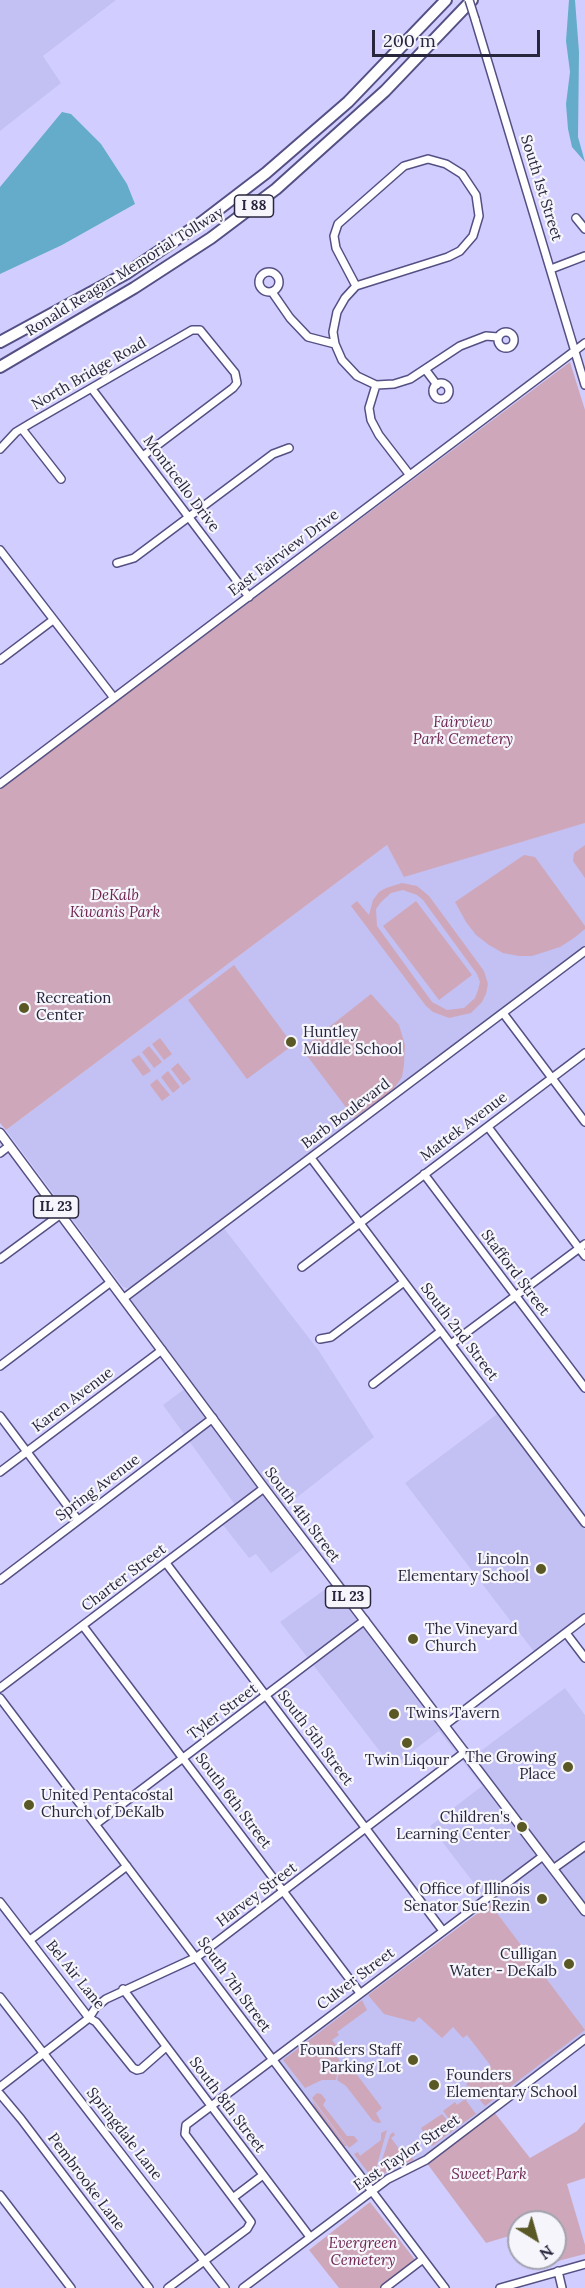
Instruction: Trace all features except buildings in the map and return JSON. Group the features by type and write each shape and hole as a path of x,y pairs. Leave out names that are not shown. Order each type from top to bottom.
{"highway":[{"name":"Ronald Reagan Memorial Tollway","path":"0,342 127,273 202,222 258,179 348,102 446,0"},
{"name":"Ronald Reagan Memorial Tollway","path":"0,367 154,275 211,238 276,189 385,91 471,0"}],"main road":[{"name":"South 4th Street","path":"0,1133 264,1488 585,1911"}],"street":[{"name":"South 1st Street","path":"471,0 585,385"},
{"path":"356,286 336,248 336,230 349,213 409,164 428,159 453,167 471,184 476,195 478,207 476,230 460,251 448,257 356,286 345,298 337,312 333,332 335,344 342,360 350,370 376,385 403,382 449,352 477,338 498,337"},
{"path":"576,218 585,229"},
{"path":"551,269 585,256"},
{"path":"272,292 300,330 312,339 335,344"},
{"name":"North Bridge Road","path":"0,449 22,429 92,388 196,329 203,332 235,374 237,382 143,456"},
{"name":"East Fairview Drive","path":"0,784 585,343"},
{"path":"425,369 437,385"},
{"path":"376,385 369,408 371,420 379,435 409,474"},
{"name":"Monticello Drive","path":"92,388 249,597"},
{"path":"22,429 61,479"},
{"path":"117,563 134,558 273,454 289,448"},
{"path":"0,550 114,698"},
{"path":"0,660 52,620"},
{"name":"Barb Boulevard","path":"124,1298 585,951"},
{"path":"503,1013 585,1122"},
{"name":"Mattek Avenue","path":"302,1267 585,1053"},
{"path":"488,1127 582,1246 585,1256"},
{"path":"0,1153 9,1146"},
{"name":"South 2nd Street","path":"310,1158 584,1521"},
{"name":"Stafford Street","path":"424,1174 585,1388"},
{"path":"0,1259 61,1214"},
{"path":"451,1344 582,1246"},
{"path":"0,1366 111,1282"},
{"path":"320,1339 331,1336 404,1282"},
{"path":"373,1384 441,1331"},
{"name":"Karen Avenue","path":"0,1473 162,1350"},
{"path":"0,1416 78,1520"},
{"name":"Spring Avenue","path":"0,1580 213,1418"},
{"name":"Charter Street","path":"0,1688 264,1488"},
{"name":"South 5th Street","path":"166,1563 443,1930"},
{"path":"445,1725 585,1618"},
{"name":"Tyler Street","path":"96,1824 365,1620"},
{"name":"South 6th Street","path":"83,1626 360,1993"},
{"path":"566,1633 585,1658"},
{"name":"South 7th Street","path":"0,1698 445,2288"},
{"name":"Harvey Street","path":"0,2087 89,2018 100,2003 123,1989 197,1957 465,1752"},
{"path":"553,1869 585,1846"},
{"name":"Culver Street","path":"234,2197 185,2134 186,2125 543,1856"},
{"path":"30,1940 127,1866"},
{"name":"Bel Air Lane","path":"0,1902 89,2018 96,2022 135,2070 141,2069 166,2047"},
{"name":"South 8th Street","path":"123,1989 310,2238"},
{"name":"Springdale Lane","path":"0,1996 225,2288"},
{"name":"East Taylor Street","path":"243,2288 388,2179 426,2160 585,2039"},
{"name":"Pembrooke Lane","path":"0,2094 149,2288"},
{"path":"168,2288 247,2229 251,2222 249,2217 234,2197 263,2175"},
{"path":"0,2195 71,2288"},
{"path":"385,2288 423,2259"},
{"path":"500,2288 585,2264"},
{"path":"558,2271 562,2288"}],"shaded area":[{"path":"0,0 116,0 43,56 61,83 0,131"},
{"path":"569,0 575,0 579,52 578,137 585,162 572,147 568,129 566,104 570,72 566,41"},
{"path":"62,112 71,114 101,144 127,184 135,204 62,245 0,274 0,187"},
{"name":"Huntley Middle School","path":"585,823 585,947 133,1287 122,1286 6,1130 387,845 405,876"},
{"path":"223,1227 319,1351 374,1437 286,1506 474,1756 565,1688 585,1715 585,2036 423,2158 393,2172 375,2184 370,2182 279,2061 490,1904 430,1826 482,1786 439,1731 392,1767 280,1622 331,1585 303,1549 271,1573 256,1554 249,1558 219,1520 236,1506 163,1405 187,1387 125,1304"},
{"path":"497,1414 585,1530 585,1615 535,1653 405,1483"}],"green space":[{"path":"570,362 585,410 585,823 404,877 387,845 6,1130 0,1123 0,789"},
{"path":"585,845 585,878 573,861 574,853"},
{"path":"524,855 535,857 585,926 585,929 560,947 532,956 503,953 489,945 476,935 455,902"},
{"path":"402,883 417,886 429,896 484,971 488,984 486,994 482,1002 471,1013 449,1018 433,1012 426,1006 351,906 357,901 369,915 373,900 379,892","holes":["403,890 417,895 477,974 480,982 475,998 464,1008 447,1010 432,1002 377,926 376,909 391,893"]},
{"path":"416,901 472,975 439,1000 383,926"},
{"path":"234,965 293,1045 247,1079 188,1000"},
{"path":"371,994 399,1025 405,1045 404,1065 402,1077 393,1090 354,1118 305,1053 305,1046"},
{"path":"160,1038 172,1054 164,1060 152,1044"},
{"path":"149,1046 162,1062 154,1068 142,1052"},
{"path":"139,1055 151,1071 143,1076 131,1060"},
{"path":"178,1063 191,1079 183,1085 171,1069"},
{"path":"168,1071 180,1087 173,1093 161,1077"},
{"path":"157,1079 170,1095 162,1101 150,1085"},
{"path":"490,1904 585,2030 485,2106 466,2084 491,2066 467,2035 463,2038 453,2027 442,2038 419,2017 414,2022 384,2014 368,1995"},
{"path":"362,2000 367,2010 337,2032 339,2035 332,2040 340,2050 335,2054 340,2061 336,2080 322,2080 305,2088 283,2060"},
{"path":"342,2063 346,2069 345,2073 352,2068 382,2108 376,2113 383,2122 378,2123 373,2121 346,2086 337,2080"},
{"path":"317,2093 326,2100 323,2105 347,2136 354,2136 358,2141 349,2148 312,2098"},
{"path":"465,2099 476,2114 456,2128 443,2111 455,2102 457,2105"},
{"path":"312,2100 347,2146 344,2146 315,2108"},
{"name":"Sweet Park","path":"491,2108 530,2158 577,2131 585,2122 585,2178 567,2184 585,2245 585,2254 567,2259 567,2210 507,2210 507,2237 486,2243 423,2158"},
{"path":"442,2114 455,2129 432,2146 421,2128"},
{"path":"387,2130 373,2179 354,2154 358,2152 360,2156 381,2140 381,2133"},
{"path":"393,2132 395,2135 391,2138 406,2158 414,2160 391,2169 376,2179 390,2135"},
{"name":"Evergreen Cemetery","path":"370,2202 416,2261 381,2288 339,2288 309,2250"}],"place":[{"name":"Recreation Center","path":"24,1008"},
{"name":"Huntley Middle School","path":"291,1042"},
{"name":"Lincoln Elementary School","path":"541,1569"},
{"name":"The Vineyard Church","path":"413,1639"},
{"name":"Twins Tavern","path":"394,1714"},
{"name":"Twin Liqour","path":"407,1743"},
{"name":"The Growing Place","path":"568,1767"},
{"name":"United Pentacostal Church of DeKalb","path":"29,1805"},
{"name":"Children's Learning Center","path":"522,1827"},
{"name":"Office of Illinois Senator Sue Rezin","path":"542,1899"},
{"name":"Culligan Water - DeKalb","path":"569,1964"},
{"name":"Founders Staff Parking Lot","path":"413,2060"},
{"name":"Founders Elementary School","path":"434,2085"}],"park label":[{"name":"Fairview Park Cemetery","path":"463,732"},
{"name":"DeKalb Kiwanis Park","path":"115,904"}]}
